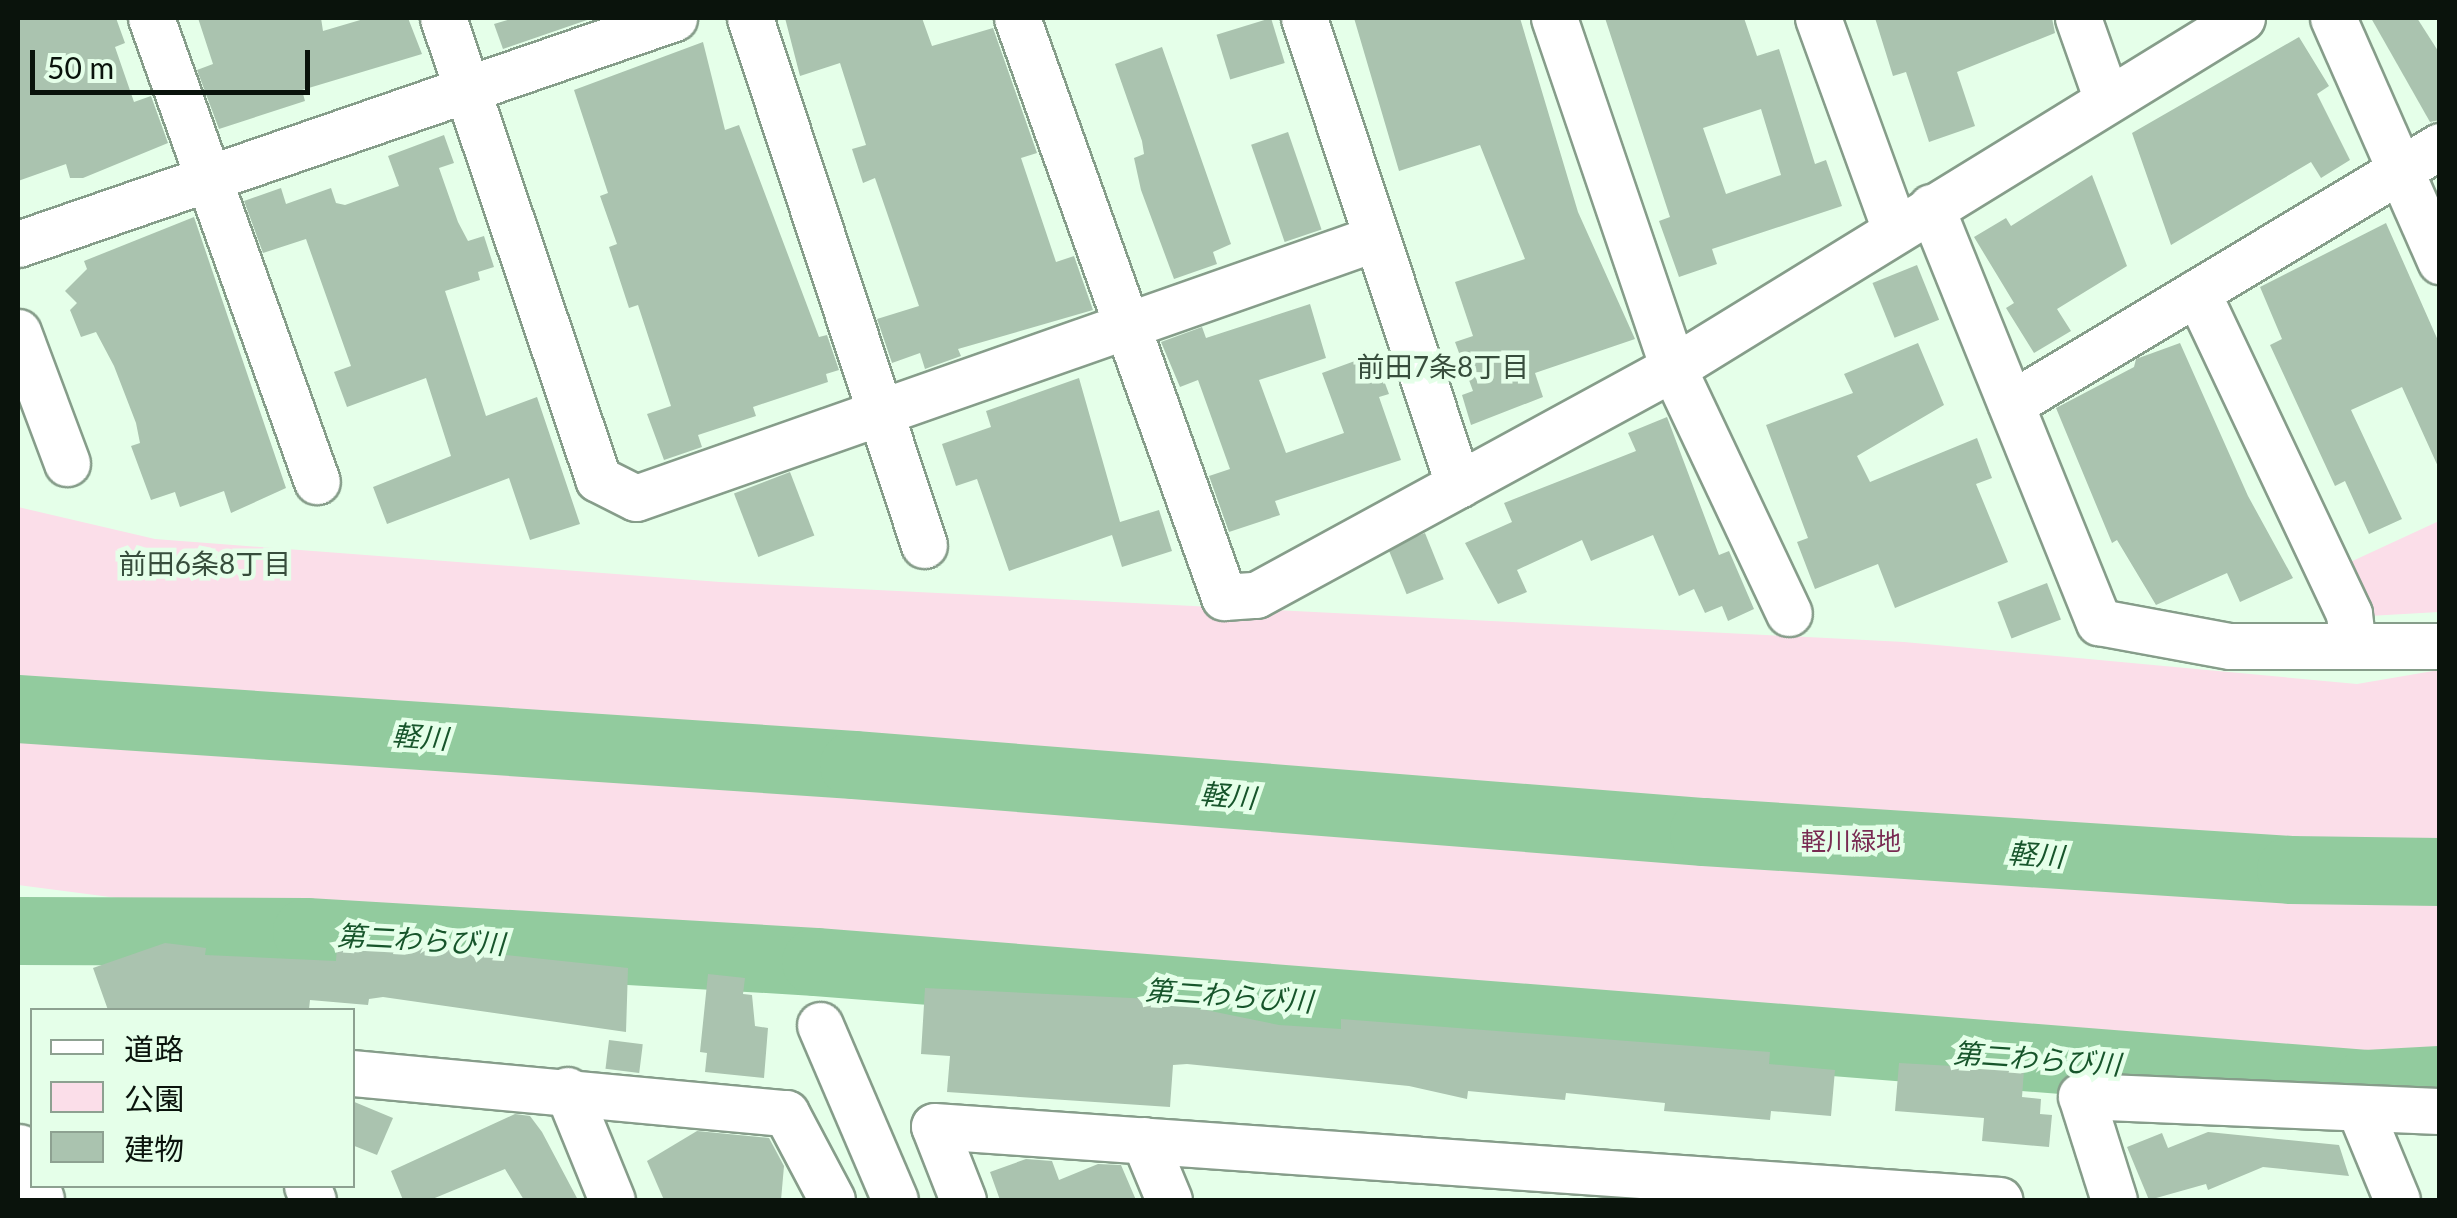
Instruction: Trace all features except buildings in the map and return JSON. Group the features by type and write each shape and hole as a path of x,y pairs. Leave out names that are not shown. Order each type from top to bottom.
{"main road":[{"path":"18,1152 30,1184"}],"street":[{"path":"152,18 204,180 317,480"},
{"path":"443,18 598,479 636,498 1376,238"},
{"path":"18,244 674,18"},
{"path":"750,18 884,412 924,546"},
{"path":"1017,18 1224,597 1256,595 1673,368 2242,18"},
{"path":"1304,18 1458,485"},
{"path":"1554,18 1673,368 1789,613"},
{"path":"1818,18 1913,219 2010,404 2099,622 2230,646 2440,646"},
{"path":"2078,18 2107,100"},
{"path":"2333,18 2440,261"},
{"path":"2010,404 2440,146"},
{"path":"2197,292 2349,614 2353,646"},
{"path":"18,332 67,463"},
{"path":"820,1026 894,1200"},
{"path":"355,1073 786,1112 832,1200"},
{"path":"567,1090 612,1200"},
{"path":"2114,1200 2081,1096 2360,1113 2440,1111"},
{"path":"2360,1113 2397,1200"},
{"path":"963,1200 934,1126 1144,1140 1496,1183 2000,1200"},
{"path":"1144,1140 1169,1200"}],"green space":[{"name":"軽川緑地","path":"18,507 155,539 720,582 1904,642 2357,684 2439,670 2439,1076 2366,1084 2197,1052 1831,1040 1084,970 164,904 18,885"},
{"path":"2439,521 2439,612 2369,616 2346,564"}],"waterway":[{"name":"軽川","path":"18,709 854,765 1704,832 2291,870 2440,872"},
{"name":"第二わらび川","path":"18,931 307,932 816,962 2366,1084 2440,1080"}],"district":[{"name":"前田7条8丁目","path":"1443,366"},
{"name":"前田6条8丁目","path":"205,563"}]}
